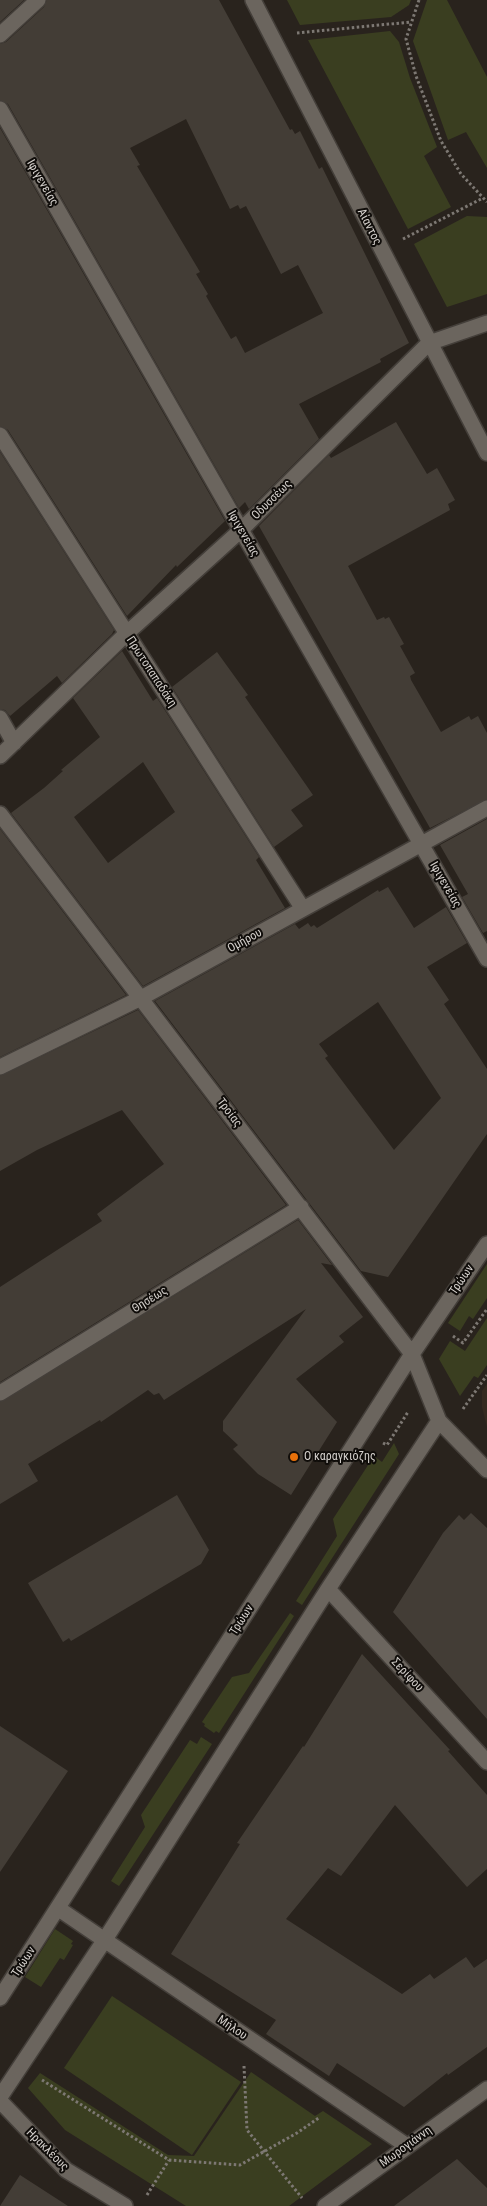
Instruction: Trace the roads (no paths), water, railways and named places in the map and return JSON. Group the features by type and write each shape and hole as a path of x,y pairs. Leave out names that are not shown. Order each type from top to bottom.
{"street":[{"path":"0,35 38,0"},
{"name":"Αίαντος","path":"253,0 487,453"},
{"name":"Ιφιγενείας","path":"0,109 487,959"},
{"name":"Οδυσσέως","path":"0,756 126,634 241,530 429,343 487,323"},
{"name":"Πρωτοπαπαδάκη","path":"0,435 303,909"},
{"path":"0,718 14,743"},
{"name":"Ομήρου","path":"0,1067 141,998 487,808"},
{"name":"Τροίας","path":"0,814 412,1354 439,1421"},
{"name":"Θησέως","path":"0,1393 300,1207"},
{"name":"Τρώων","path":"0,1998 412,1354 487,1244"},
{"path":"0,2097 104,1941 328,1589 439,1421 487,1470"},
{"name":"Σερίφου","path":"328,1589 487,1762"},
{"name":"Μήλου","path":"58,1909 407,2146"},
{"name":"Μωρογιάννη","path":"325,2206 487,2089"},
{"name":"Ηρακλέους","path":"0,2102 66,2170 125,2206"}],"place":[{"name":"Ο καραγκιόζης","path":"294,1457"}]}
